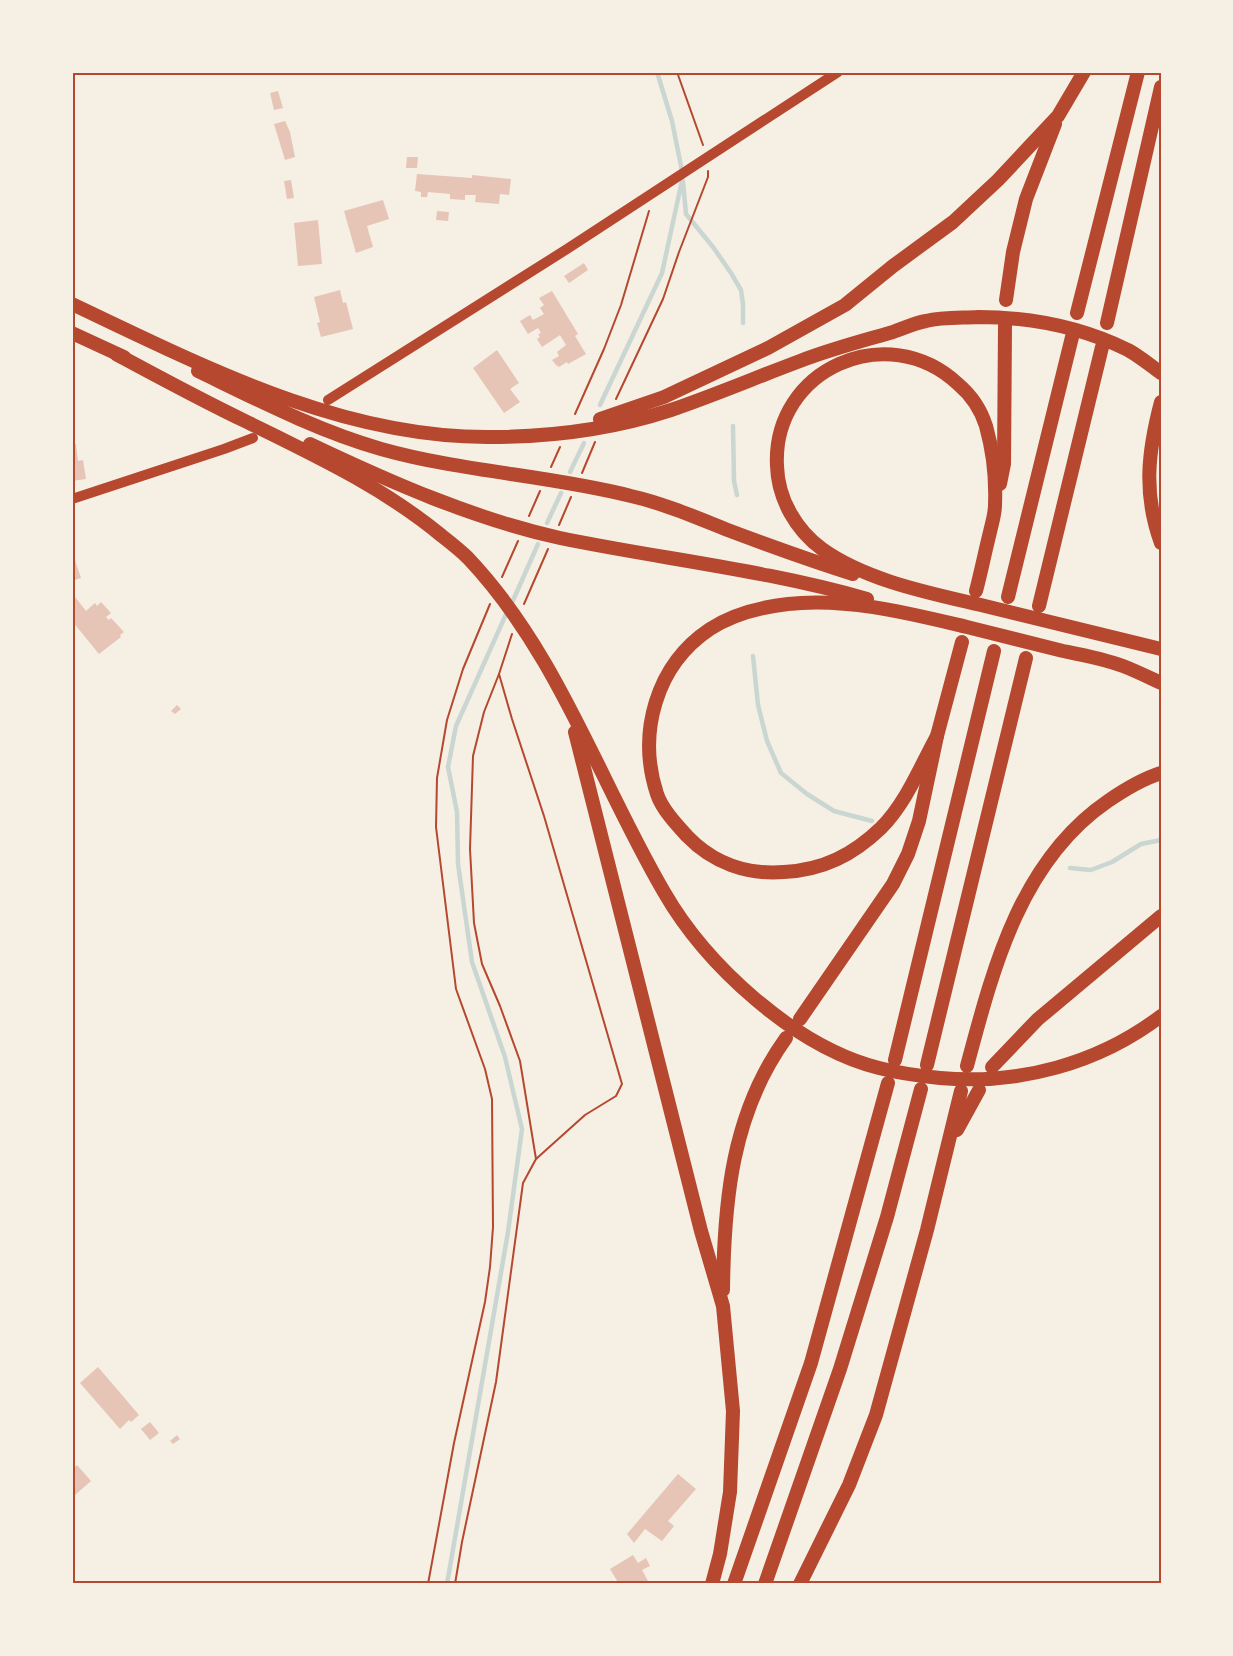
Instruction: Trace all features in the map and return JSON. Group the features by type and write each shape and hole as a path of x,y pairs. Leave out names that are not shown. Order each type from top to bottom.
{"highway":[{"path":"1006,300 1013,252 1026,199 1058,116 1084,72"},
{"path":"1077,313 1138,72"},
{"path":"1107,323 1161,87"},
{"path":"72,304 252,385 336,415 386,427 433,434 487,437 560,436 664,397 768,348 845,304 953,222 998,180 1058,116"},
{"path":"72,312 254,398 335,433 381,449 539,484 578,485 632,496 679,511 796,556 885,584 1161,649"},
{"path":"613,415 668,411 801,360 928,320 1008,317 1060,326 1087,333 1130,351 1161,373"},
{"path":"976,591 1004,464 1005,325"},
{"path":"72,333 212,396 324,450 438,500 521,528 559,532 856,596 950,623 1122,666 1161,683"},
{"path":"1008,597 1072,338"},
{"path":"1039,606 1101,347"},
{"path":"116,354 209,404 374,487 422,519 496,581 519,626 552,675 664,894 720,967 770,1011 813,1040 839,1053 877,1067 931,1077 970,1081 1013,1078 1057,1069 1101,1052 1143,1029 1161,1016"},
{"path":"939,595 850,566 823,549 800,528 784,502 776,458 782,428 795,401 804,389 827,370 847,360 868,355 898,354 927,362 952,378 968,394 980,412 986,426 993,463 995,506"},
{"path":"1161,402 1153,431 1148,475 1151,508 1161,543"},
{"path":"937,736 898,807 881,828 859,847 827,865 803,871 763,874 730,866 699,849 675,824 657,796 649,761 649,731 656,699 668,674 682,653 710,630 735,616 789,603 819,602 857,605 950,623"},
{"path":"800,1019 887,893 908,854 919,821 937,736 962,642"},
{"path":"895,1060 994,651"},
{"path":"927,1065 1026,658"},
{"path":"570,709 695,1207 723,1306"},
{"path":"967,1066 989,984 1004,942 1018,910 1040,872 1064,838 1089,814 1124,790 1161,773"},
{"path":"992,1067 1038,1019 1161,916"},
{"path":"711,1584 720,1554 730,1492 733,1411 723,1306 723,1231 728,1186 741,1130 762,1081 786,1038"},
{"path":"734,1584 811,1363 888,1083"},
{"path":"765,1584 843,1358 887,1217 921,1089"},
{"path":"950,1142 979,1090"},
{"path":"800,1584 849,1485 876,1414 950,1142 961,1091"}],"main road":[{"path":"328,399 451,324 838,72"},
{"path":"72,499 224,450 253,438"}],"path":[{"path":"613,415 663,299 708,177 708,157 677,72"},
{"path":"575,414 621,305 660,188"},
{"path":"550,470 560,436"},
{"path":"559,532 597,439"},
{"path":"496,581 539,484"},
{"path":"523,608 549,547"},
{"path":"428,1584 454,1443 485,1302 493,1227 492,1099 485,1069 456,989 436,827 437,778 447,720 463,669 492,599"},
{"path":"519,626 507,645 500,674 484,711 473,756 470,849 474,923 482,964 520,1061 536,1159"},
{"path":"455,1584 496,1382 524,1182 536,1159 585,1115 616,1096 622,1084 500,674"}],"building":[{"path":"278,91 283,108 274,110 270,93"},
{"path":"285,121 290,132 295,157 285,160 274,124"},
{"path":"407,157 418,157 417,168 406,168"},
{"path":"417,174 472,178 472,175 511,179 509,195 500,194 499,204 475,202 476,195 465,195 465,200 450,199 450,194 428,192 427,197 421,197 421,192 415,191"},
{"path":"291,180 294,198 287,199 284,181"},
{"path":"383,200 389,219 367,226 373,247 356,253 344,211"},
{"path":"437,211 449,212 448,221 436,220"},
{"path":"318,220 322,264 298,266 294,223"},
{"path":"584,263 588,270 569,283 564,276"},
{"path":"340,290 343,303 346,302 353,329 321,337 314,297"},
{"path":"552,291 578,334 575,336 586,354 559,367 552,360 559,356 557,352 566,345 560,335 542,347 537,339 540,337 538,334 541,333 538,328 528,334 520,321 530,315 533,320 544,314 540,308 544,305 539,298"},
{"path":"497,350 519,383 510,389 520,402 504,413 473,368"},
{"path":"76,444 78,461 83,460 86,479 72,481 72,445"},
{"path":"74,557 81,578 72,581 72,558"},
{"path":"72,593 86,611 95,603 97,606 101,602 111,613 106,617 109,620 111,618 124,632 99,654 72,621"},
{"path":"177,705 181,709 175,714 171,711"},
{"path":"98,1367 139,1415 131,1422 129,1420 120,1429 80,1383"},
{"path":"150,1422 159,1433 150,1440 141,1429"},
{"path":"177,1435 180,1439 173,1444 170,1441"},
{"path":"77,1465 91,1481 75,1495 72,1492 72,1470"},
{"path":"678,1474 696,1489 668,1521 674,1526 662,1541 645,1529 634,1543 627,1534"},
{"path":"633,1555 638,1563 646,1558 650,1566 642,1570 648,1581 643,1584 619,1584 610,1569"}],"waterway":[{"path":"600,405 662,273 683,176 672,121 657,72"},
{"path":"683,182 686,214 713,247 741,290 743,323"},
{"path":"733,426 734,481 737,495"},
{"path":"570,472 584,443"},
{"path":"547,523 561,493"},
{"path":"511,605 538,544"},
{"path":"447,1584 508,1232 522,1129 505,1057 472,962 458,864 457,812 448,767 456,726 507,612"},
{"path":"753,656 758,705 767,741 781,773 807,794 834,811 872,821"},
{"path":"1070,868 1091,870 1112,862 1141,844 1161,840"}]}
